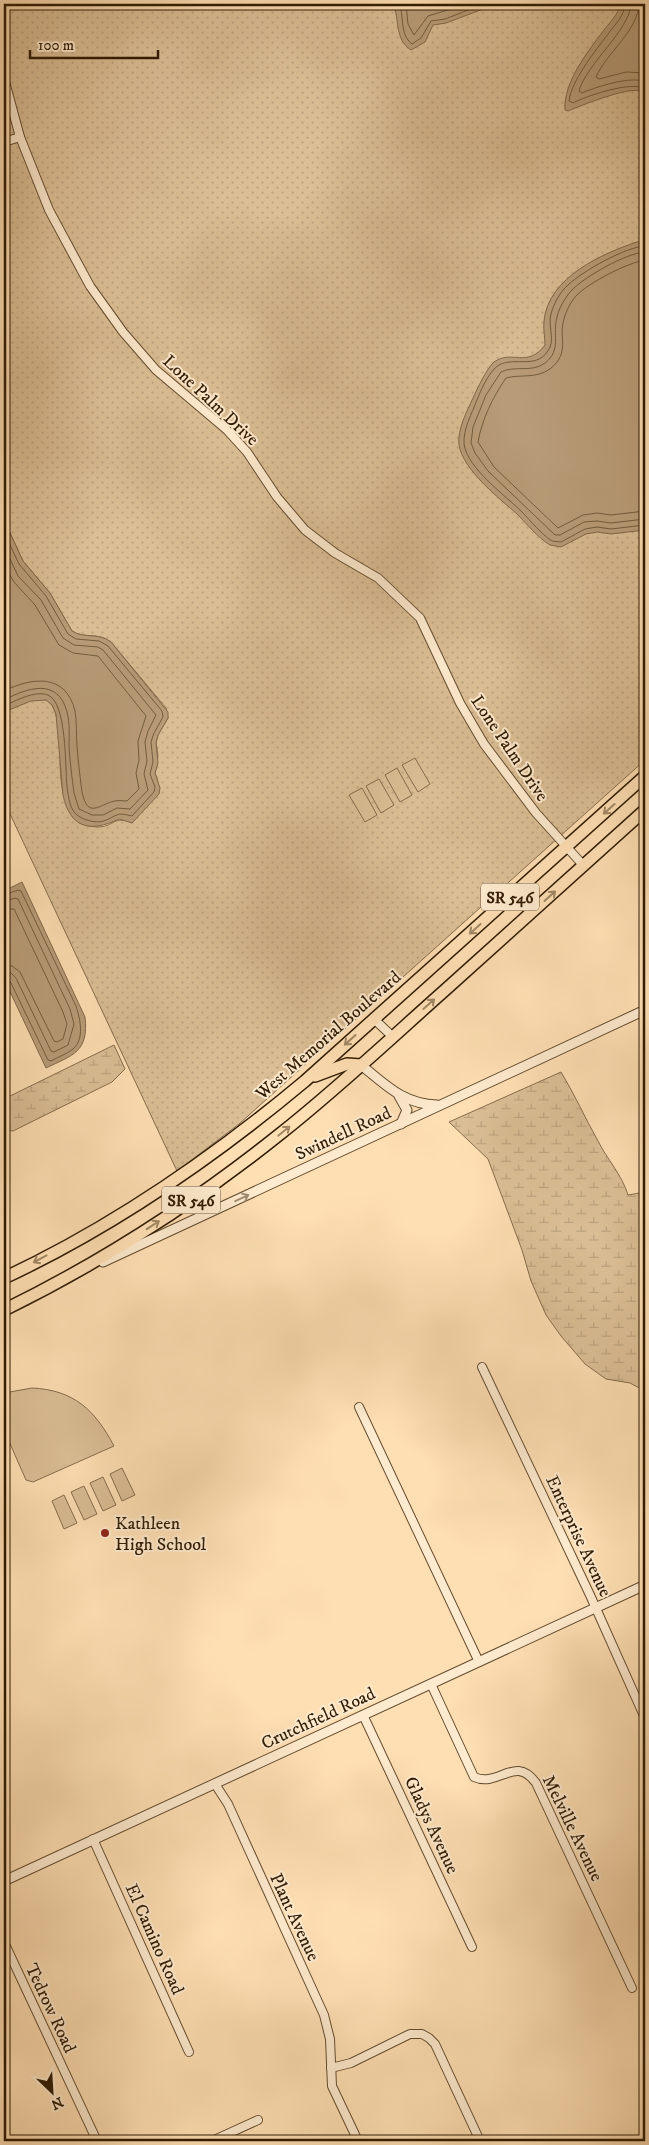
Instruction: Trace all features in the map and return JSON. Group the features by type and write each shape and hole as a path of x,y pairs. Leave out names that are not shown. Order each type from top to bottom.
{"main road":[{"name":"West Memorial Boulevard","path":"4,1278 90,1232 168,1185 245,1130 305,1081 645,776"},
{"name":"SR 546","path":"4,1310 55,1284 137,1236 227,1175 305,1114 645,810"},
{"path":"305,1081 335,1067 347,1064 361,1065"}],"street":[{"name":"Lone Palm Drive","path":"4,78 20,137 49,210 90,286 122,332 156,370 227,430 247,452 277,497 306,530 334,553 378,578 420,618 460,703 484,744 536,814 567,846 583,866"},
{"path":"4,142 20,137"},
{"name":"Swindell Road","path":"55,1284 645,1010"},
{"path":"374,1018 393,1037"},
{"path":"361,1065 399,1096 422,1105 440,1106"},
{"path":"399,1096 407,1110 401,1124"},
{"name":"Enterprise Avenue","path":"482,1367 596,1608 645,1718"},
{"path":"359,1407 479,1662"},
{"name":"Crutchfield Road","path":"4,1881 645,1585"},
{"name":"Melville Avenue","path":"431,1684 474,1777 488,1780 517,1770 527,1772 536,1783 632,1988"},
{"name":"Gladys Avenue","path":"363,1715 472,1947"},
{"name":"Plant Avenue","path":"214,1784 228,1804 324,2015 330,2040 332,2086 358,2141"},
{"name":"El Camino Road","path":"93,1839 189,2052"},
{"name":"Tedrow Road","path":"4,1942 97,2141"},
{"path":"331,2068 351,2063 410,2034 422,2034 435,2044 480,2141"},
{"path":"212,2141 258,2120"}],"green space":[{"path":"4,4 645,4 645,760 239,1124 177,1171 4,801 4,712 13,707 31,700 43,699 48,701 53,707 57,718 62,786 65,799 79,823 97,827 119,820 128,821 158,782 155,773 158,755 156,743 158,735 168,718 166,708 111,642 101,637 81,635 72,631 50,593 23,561 4,520"},
{"path":"415,758 430,784 418,792 402,765"},
{"path":"397,768 412,795 400,802 385,775"},
{"path":"379,779 394,805 381,813 366,786"},
{"path":"362,788 377,815 365,822 349,795"},
{"path":"114,1045 125,1069 112,1082 13,1131 4,1130 4,1099"},
{"path":"561,1072 628,1195 645,1192 645,1391 630,1383 606,1379 585,1364 561,1336 546,1315 531,1281 522,1250 488,1159 449,1122"},
{"path":"32,1388 60,1393 82,1404 99,1422 114,1446 33,1482 26,1480 4,1430 4,1393"},
{"path":"122,1468 135,1495 122,1501 110,1474"},
{"path":"103,1477 116,1505 103,1511 90,1483"},
{"path":"84,1486 97,1514 84,1520 71,1492"},
{"path":"64,1495 77,1523 64,1529 52,1501"}],"water":[{"path":"393,4 509,4 483,9 446,23 433,25 425,42 411,50 400,35"},
{"path":"620,4 645,4 645,96 639,91 625,92 568,111 565,110 565,100 572,78 584,57 616,15"},
{"path":"640,241 645,241 645,530 611,534 597,532 586,534 561,547 550,545 537,535 474,474 467,464 459,445 461,427 480,384 494,362 507,357 532,356 545,345 544,321 548,305 555,292 566,280 594,260"},
{"path":"4,520 23,561 50,593 72,631 81,635 101,637 111,642 168,712 168,718 158,735 156,743 158,763 155,773 160,788 159,794 132,823 119,819 99,826 90,826 76,821 71,815 63,795 56,714 52,705 46,700 31,701 4,712"},
{"path":"22,882 85,1017 86,1029 82,1045 71,1055 46,1068 4,979 4,891"}],"place":[{"name":"Kathleen High School","path":"105,1533"}]}
